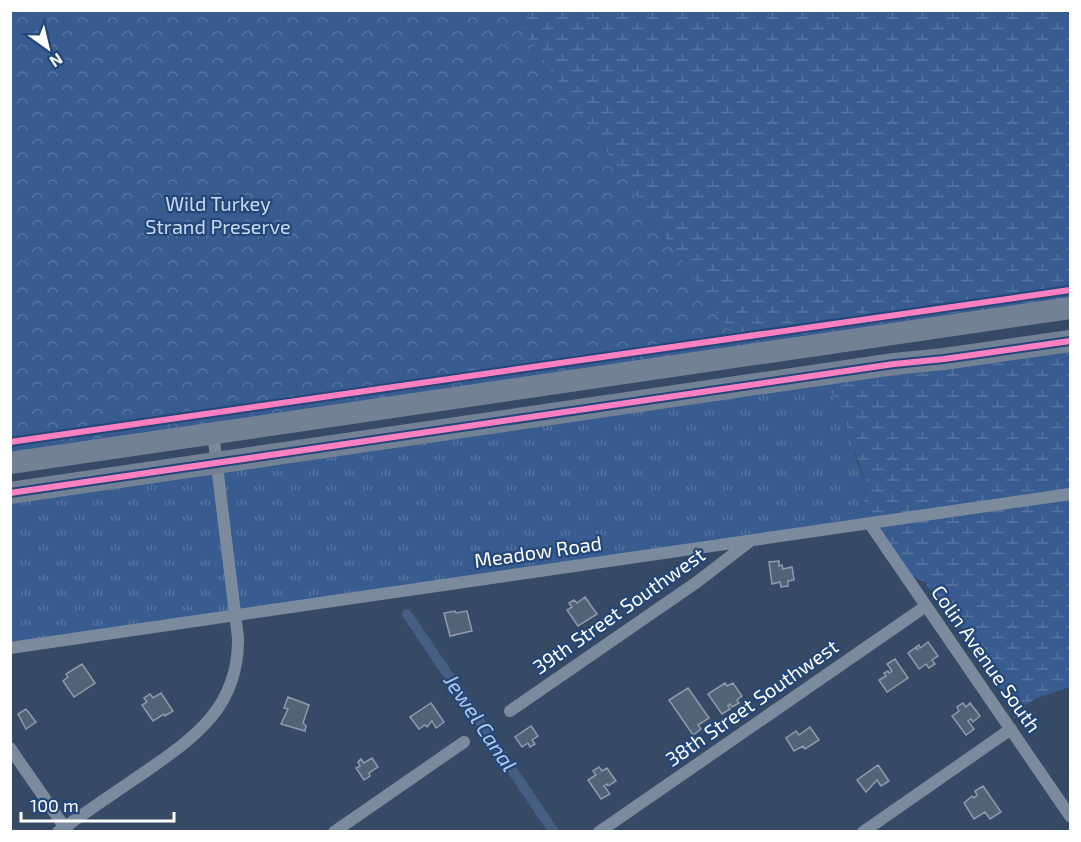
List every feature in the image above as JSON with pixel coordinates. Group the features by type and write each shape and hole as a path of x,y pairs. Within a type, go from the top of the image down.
{"highway":[{"path":"10,463 1061,310"},
{"path":"865,369 869,358 874,354 935,340 1032,327 1061,310"},
{"path":"10,493 1071,341"},
{"path":"638,402 661,388 760,374 810,364 827,358 837,342"}],"street":[{"path":"10,748 64,830 192,738 211,719 227,694 237,664 238,638 213,433"},
{"name":"Meadow Road","path":"10,648 1071,494"},
{"name":"Colin Avenue South","path":"870,524 1071,816"},
{"name":"39th Street Southwest","path":"510,711 697,582 750,541"},
{"name":"38th Street Southwest","path":"599,831 926,606"},
{"path":"863,831 1011,729"},
{"path":"334,831 464,742"}],"green space":[{"name":"Wild Turkey Strand Preserve","path":"10,11 510,11 742,348 11,453"},
{"path":"483,11 1051,11 1057,18 1070,22 1070,302 733,351"},
{"path":"1051,11 1070,11 1070,22 1057,18"},
{"path":"1070,347 1070,687 1037,698 1023,706 1008,702 963,630 927,586 927,583 905,574 873,525 864,505 867,483 850,440 846,420 832,394 821,381"},
{"path":"821,381 832,394 846,420 857,462 867,483 864,505 870,517 11,652 10,499"}],"building":[{"path":"779,561 779,566 782,565 783,569 792,567 794,580 788,581 788,586 781,587 780,582 772,584 769,562"},
{"path":"585,597 597,614 578,626 567,610 572,607 569,603 574,600 577,603"},
{"path":"455,611 456,613 467,611 472,631 450,636 444,613"},
{"path":"928,642 938,656 932,660 935,664 929,668 926,664 919,669 908,653 915,648 918,650 916,647 919,645 920,648"},
{"path":"895,659 908,678 887,692 879,680 886,676 884,673 892,671 887,664"},
{"path":"82,664 95,683 74,697 63,681 68,677 66,674"},
{"path":"725,683 727,686 733,683 742,696 737,700 739,703 732,707 730,704 728,706 730,709 722,714 708,694"},
{"path":"688,688 709,718 698,725 701,729 693,735 669,700"},
{"path":"161,693 173,711 153,721 142,705 147,702 144,698 150,694 153,698"},
{"path":"288,697 309,705 303,723 306,726 305,731 281,724 288,709 284,708"},
{"path":"431,703 444,722 436,728 432,721 427,727 425,725 419,729 410,717"},
{"path":"963,703 966,707 970,703 980,716 973,722 971,719 968,721 974,729 966,735 952,716 959,711 957,707"},
{"path":"26,709 36,722 26,729 18,714"},
{"path":"531,726 538,736 532,740 535,744 530,747 528,743 522,747 515,737"},
{"path":"810,727 819,740 805,749 803,746 794,751 786,738 796,731 799,735"},
{"path":"372,758 378,767 364,780 356,768 360,766 358,762 361,759 364,763"},
{"path":"878,765 889,781 881,786 877,780 866,792 857,780"},
{"path":"599,767 602,771 607,768 616,781 604,786 610,794 601,799 588,780 596,775 593,771"},
{"path":"983,786 1001,812 990,819 985,812 974,819 964,803 972,796 974,798 977,795 975,791"}],"waterway":[{"name":"Jewel Canal","path":"407,614 554,832"}],"cycle path":[{"path":"10,442 1070,290"},
{"path":"10,493 894,364 1070,341"}]}
